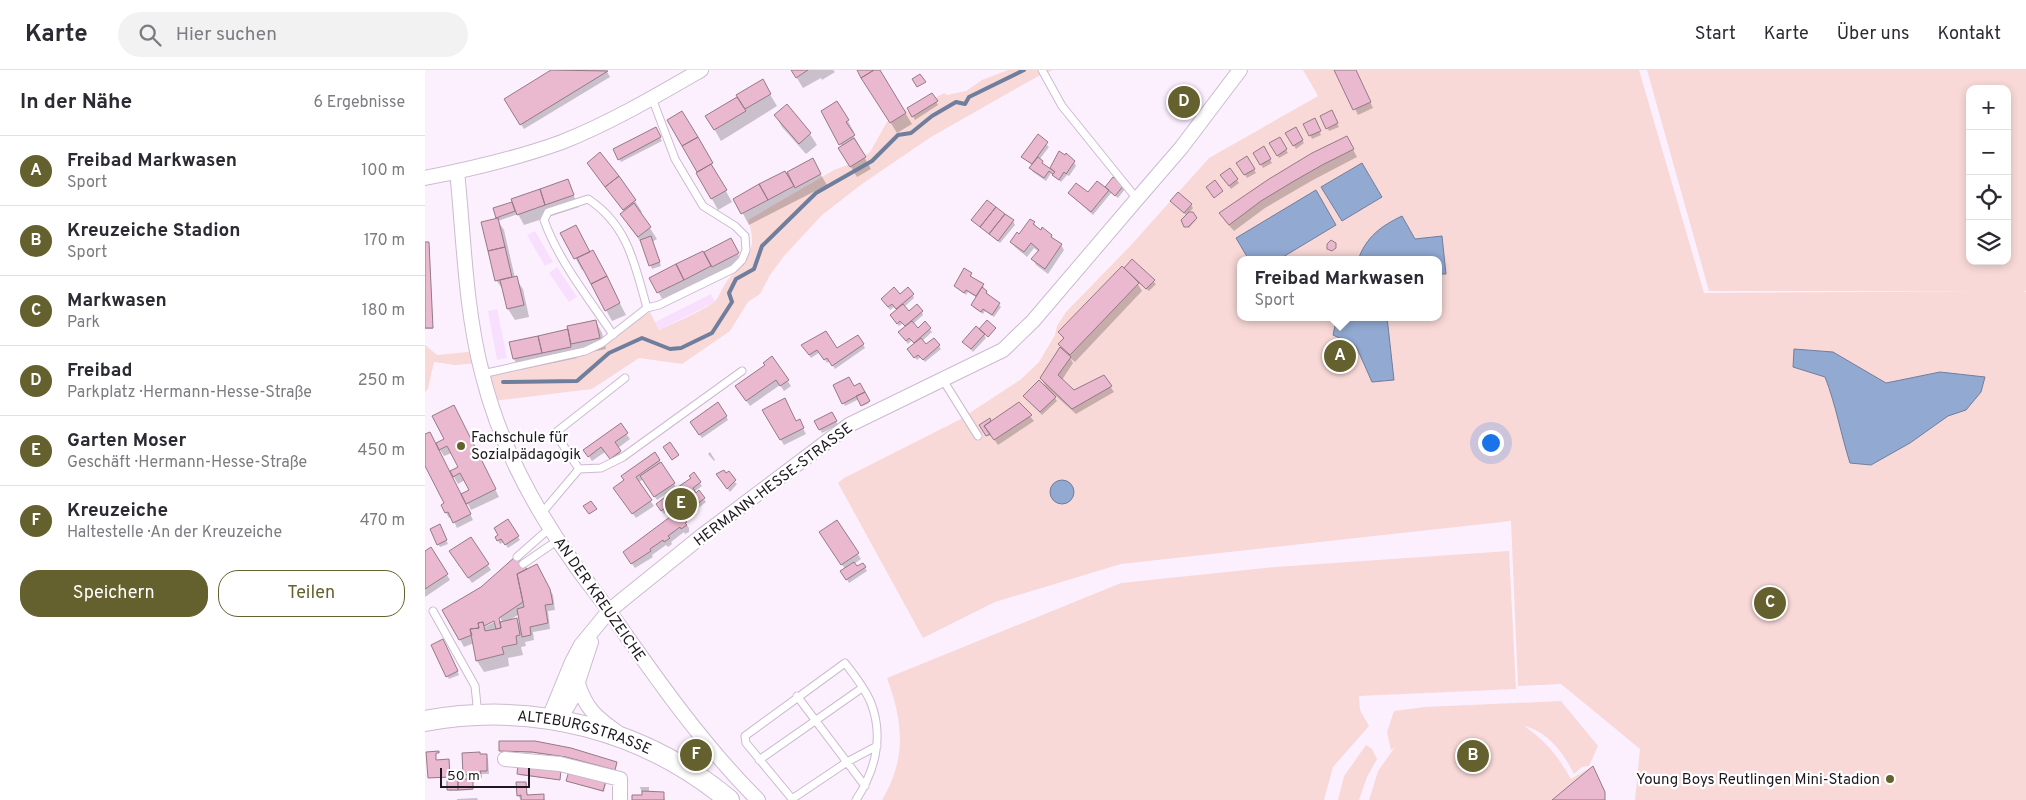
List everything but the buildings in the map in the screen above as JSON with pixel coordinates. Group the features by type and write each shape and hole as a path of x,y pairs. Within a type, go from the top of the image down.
{"main road":[{"name":"ALTEBURGSTRASSE","path":"425,721 478,715 510,715 554,719 633,741 676,763 729,800"}],"street":[{"path":"425,178 561,142 607,122 701,70"},
{"name":"HERMANN-HESSE-STRASSE","path":"554,719 572,662 581,645 609,611 703,535 849,425 1003,350 1033,321 1137,200 1181,148 1240,70"},
{"name":"AN DER KREUZEICHE","path":"457,171 468,302 482,374 506,444 541,514 558,540 670,697 709,746 758,800"},
{"name":"HERMANN-HESSE-STRASSE","path":"554,719 573,697 582,665 596,628"},
{"path":"578,684 583,698 594,714 617,732 633,741"},
{"path":"505,759 560,764 620,779 620,800"}],"lane":[{"path":"1042,70 1062,106 1137,200"},
{"path":"482,374 571,356 594,347 613,335 647,308 659,305 733,269 742,260 746,250 745,236 735,226 703,206 675,159 652,98"},
{"path":"613,335 565,263 548,232 544,220 548,212 588,199 602,208 615,223 628,245 647,308"},
{"path":"541,514 579,469 601,468 623,457 742,372"},
{"path":"579,469 555,433 625,378"},
{"path":"943,380 978,436"},
{"path":"517,558 550,528"},
{"path":"523,564 558,540"},
{"path":"433,611 475,686 478,715"},
{"path":"856,800 873,768 877,746 875,721 871,702 845,663 797,696 745,736 745,743 793,800 847,762 877,746"},
{"path":"759,760 862,688"},
{"path":"797,696 865,786"}],"shaded area":[{"path":"1008,70 1054,70 1042,74 931,137 862,184 822,215 784,256 770,275 760,294 748,302 730,331 682,364 639,358 592,389 494,401 487,374 532,367 570,356 605,339 650,312 659,330 705,308 717,299 725,283 749,254 752,240 748,220 834,170 858,161 870,152 887,122 905,109 909,113 944,93 947,95 966,91 982,80"},
{"path":"1303,70 1639,70 1704,293 1980,291 1709,291 1647,70 2026,70 2026,291 2023,292 2026,292 2026,800 1635,800 1640,749 1561,684 1518,686 1511,521 1121,564 995,602 923,638 838,483 844,478 959,420 1020,380 1039,362 1066,312 1132,244 1209,158 1318,96"},
{"path":"535,231 553,262 545,266 527,235"},
{"path":"557,267 577,297 569,302 549,273"},
{"path":"711,294 715,302 659,330 655,322"},
{"path":"497,309 507,358 497,360 488,311"},
{"path":"425,345 437,355 477,351 479,363 455,365 434,362 428,389 425,392"},
{"path":"1509,551 1516,689 1359,696 1360,710 1369,726 1333,767 1324,800 882,800 896,769 900,740 896,710 887,678 1121,583 1275,567"},
{"path":"1561,701 1598,746 1589,766 1582,767 1574,774 1554,744 1540,733 1524,726 1551,750 1571,779 1593,766 1605,792 1605,800 1369,800 1378,771 1395,747 1391,750 1387,732 1394,711 1425,707"},
{"path":"1366,745 1372,749 1377,759 1367,777 1359,800 1338,800 1344,776"}],"water":[{"path":"1362,163 1382,197 1342,221 1321,187"},
{"path":"1316,190 1336,225 1285,256 1247,256 1236,238"},
{"path":"1402,216 1415,239 1442,236 1446,274 1442,274 1442,256 1360,256 1365,245 1375,233"},
{"path":"1336,321 1387,321 1394,380 1372,382 1356,346 1333,335"},
{"path":"1794,349 1833,352 1886,383 1940,372 1985,377 1981,392 1966,410 1948,416 1910,443 1871,465 1850,463 1825,377 1793,367"},
{"path":"1062,480 1070,484 1074,492 1070,500 1062,504 1054,500 1050,492 1054,484"}],"waterway":[{"path":"503,382 577,381 609,353 642,338 670,349 681,348 712,333 732,302 729,293 736,279 754,269 762,246 816,193 872,161 898,135 911,133 932,116 956,102 965,104 969,97 1024,70"}],"place":[{"name":"Freibad","path":"1184,102"},
{"name":"Freibad Markwasen","path":"1340,356"},
{"name":"Fachschule für Sozialpädagogik","path":"461,446"},
{"name":"Garten Moser","path":"681,504"},
{"name":"Markwasen","path":"1770,603"},
{"name":"Kreuzeiche","path":"696,755"},
{"name":"Kreuzeiche Stadion","path":"1473,756"},
{"name":"Young Boys Reutlingen Mini-Stadion","path":"1890,779"}]}
